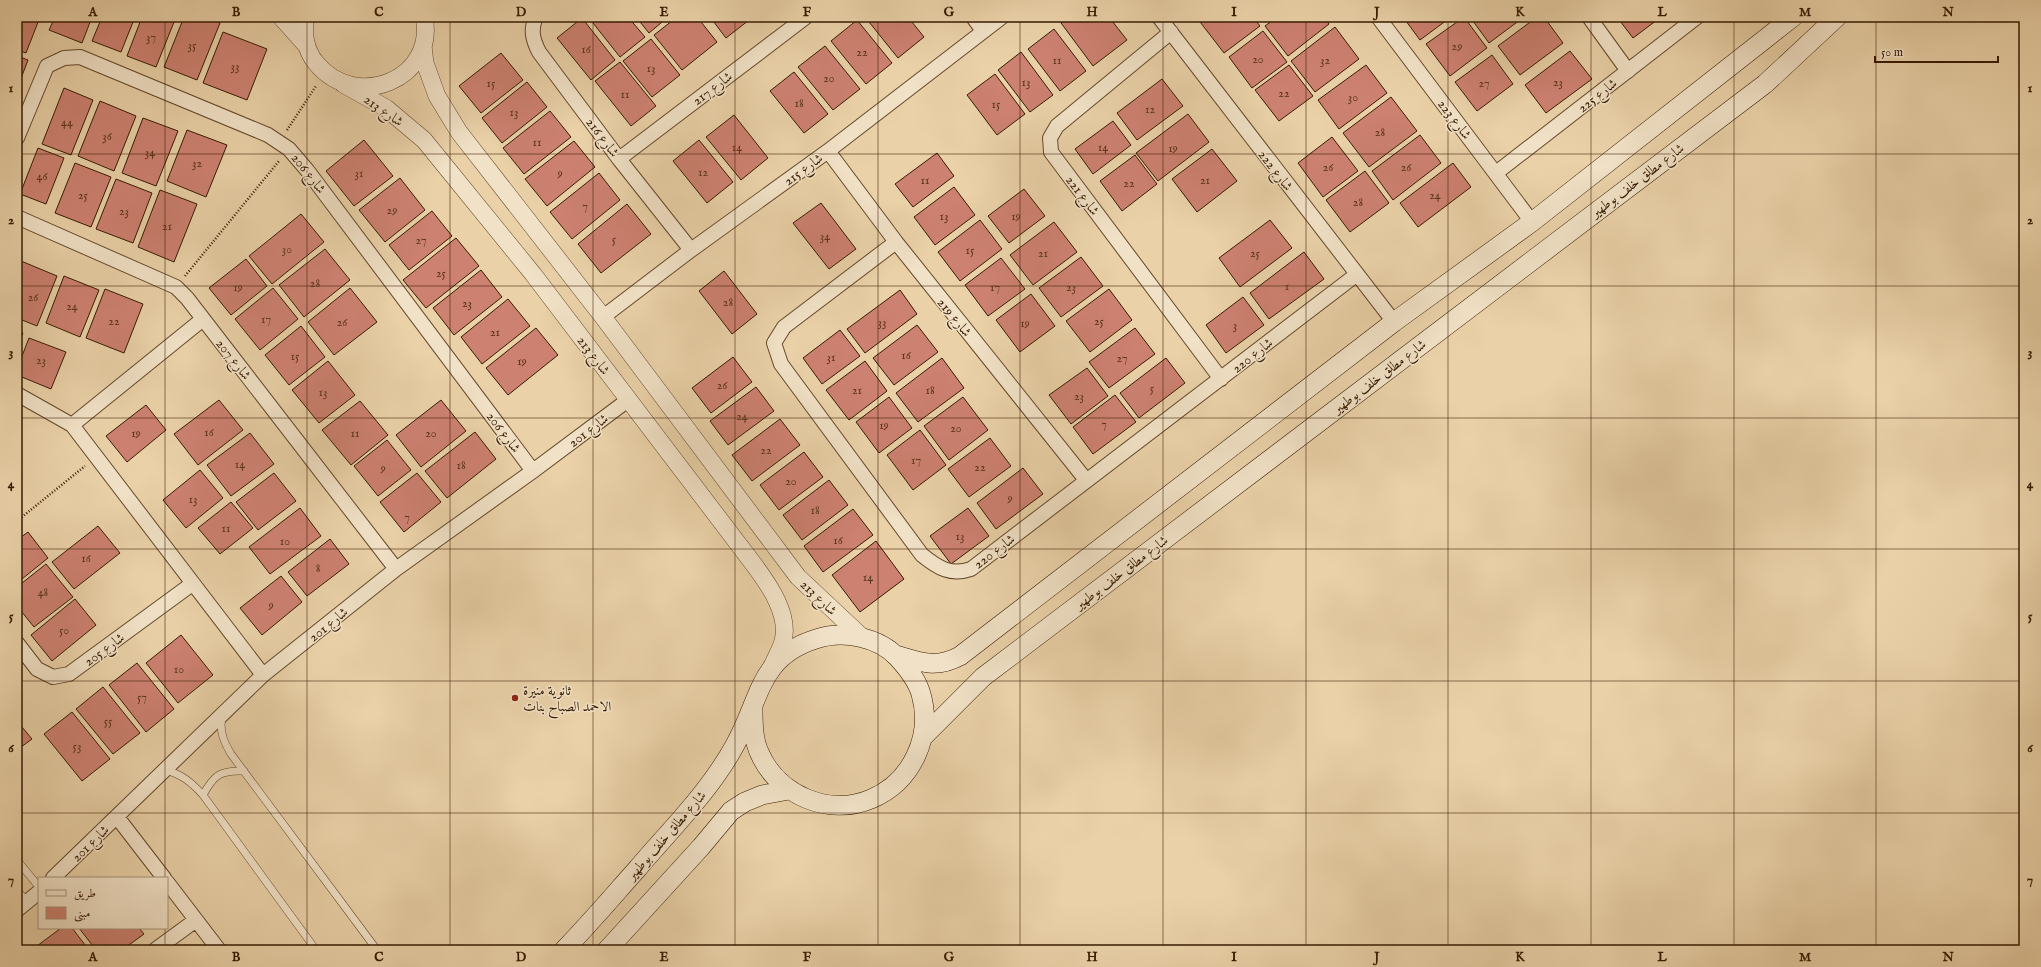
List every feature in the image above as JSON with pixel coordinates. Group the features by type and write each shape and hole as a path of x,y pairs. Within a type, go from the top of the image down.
{"main road":[{"path":"896,655 936,664 950,661 960,656 1394,322 1532,222 1793,17"},
{"name":"شارع مطلق خلف بوطهير","path":"923,737 983,677 1764,84 1837,17"},
{"path":"829,634 862,637 880,644 896,655 911,672 921,692 925,715 923,737 913,764 895,785 870,800 842,805 814,802 788,790 772,774 760,754 753,732 753,708 761,684 773,664 798,644 829,634"},
{"name":"شارع مطلق خلف بوطهير","path":"564,950 597,916 698,801 735,746 753,708"},
{"path":"606,950 701,847 731,811 745,802 762,795 788,790"}],"street":[{"path":"281,17 306,44"},
{"path":"306,17 304,23 306,44"},
{"name":"شارع 213","path":"424,17 426,25 424,41 425,63 436,96 446,112 603,317 798,577 862,637"},
{"path":"343,84 364,88 385,85 404,74 418,58 433,17"},
{"name":"شارع 216","path":"536,17 532,28 533,39 539,52 619,159 691,250"},
{"name":"شارع 217","path":"619,159 806,17"},
{"path":"973,17 983,31"},
{"name":"شارع 215","path":"603,317 691,250 828,151 1002,17"},
{"name":"شارع 222","path":"1159,17 1356,275 1394,322"},
{"name":"شارع 223","path":"1378,17 1532,222"},
{"path":"1588,17 1628,71"},
{"name":"شارع 225","path":"1496,173 1697,17"},
{"name":"شارع 221","path":"1171,32 1057,126 1050,138 1051,152 1221,379"},
{"name":"شارع 213","path":"306,44 311,57 325,73 386,108 424,140 533,274 766,581 780,610 784,627 783,640 773,664"},
{"name":"شارع 206","path":"17,138 47,66 64,58 80,57 268,135 284,145 312,176 533,471"},
{"name":"شارع 219","path":"828,151 896,242 1086,480"},
{"name":"شارع 207","path":"17,217 176,287 187,298 396,569"},
{"name":"شارع 220","path":"896,242 784,327 774,343 781,364 922,555 935,565 950,573 962,572 971,568 1356,275"},
{"path":"72,425 203,319"},
{"path":"17,394 72,425 192,584 264,675"},
{"name":"شارع 201","path":"54,877 264,675 396,569 533,471 628,400"},
{"name":"شارع 205","path":"17,643 37,669 53,677 69,674 192,584"},
{"path":"117,817 163,877"},
{"path":"168,883 219,950"},
{"path":"22,906 38,893"},
{"path":"155,950 196,920"}],"lane":[{"path":"222,715 220,726 222,736 231,754 377,950"},
{"path":"166,770 176,772 183,776 203,795 316,950"},
{"path":"203,795 209,785 220,774 230,770 244,771"},
{"path":"18,865 38,886"},
{"path":"17,890 22,906"}],"path":[{"path":"176,287 284,145 325,73"},
{"path":"17,521 97,457"}],"building":[{"path":"17,17 40,17 26,53 17,50"},
{"path":"55,17 92,17 82,43 49,30"},
{"path":"102,17 135,17 121,52 92,41"},
{"path":"142,17 176,17 156,67 127,56"},
{"path":"184,17 206,17 220,23 197,80 164,67"},
{"path":"628,17 645,37 620,57 589,18"},
{"path":"636,17 668,17 649,33"},
{"path":"677,17 697,17 717,42 682,70 654,35"},
{"path":"710,17 753,17 726,38"},
{"path":"865,17 908,17 924,37 898,58"},
{"path":"1069,17 1109,17 1127,40 1093,66 1061,23"},
{"path":"1253,17 1260,26 1224,53 1197,18"},
{"path":"1277,17 1324,17 1329,24 1288,56 1265,26"},
{"path":"1403,17 1451,17 1420,40"},
{"path":"1464,17 1487,48 1450,76 1426,44"},
{"path":"1470,17 1524,17 1489,43"},
{"path":"1537,17 1544,17 1563,43 1520,75 1498,46"},
{"path":"1617,17 1661,17 1633,38"},
{"path":"582,18 615,60 591,80 557,38"},
{"path":"857,20 892,63 866,84 831,41"},
{"path":"1335,27 1359,59 1315,92 1291,61"},
{"path":"1054,29 1086,71 1060,91 1028,49"},
{"path":"1263,31 1287,62 1252,88 1229,57"},
{"path":"223,32 267,49 247,100 203,83"},
{"path":"651,39 680,75 652,97 623,61"},
{"path":"825,46 860,89 833,110 798,67"},
{"path":"1570,51 1592,79 1546,113 1525,85"},
{"path":"1021,52 1053,95 1030,112 998,70"},
{"path":"501,53 523,80 481,113 459,86"},
{"path":"1492,55 1513,84 1477,111 1455,82"},
{"path":"17,56 28,60 17,89"},
{"path":"620,62 656,106 631,126 595,81"},
{"path":"1289,65 1313,96 1279,121 1255,90"},
{"path":"1366,65 1387,93 1339,129 1318,100"},
{"path":"794,72 828,114 804,133 770,91"},
{"path":"995,74 1025,114 997,135 967,95"},
{"path":"1162,79 1183,106 1137,140 1117,113"},
{"path":"527,82 547,107 502,143 482,118"},
{"path":"64,88 93,100 71,155 42,144"},
{"path":"1391,97 1417,131 1369,167 1343,133"},
{"path":"100,101 136,116 114,171 78,156"},
{"path":"550,111 571,137 524,174 503,148"},
{"path":"1188,114 1209,142 1158,181 1136,153"},
{"path":"734,115 768,158 741,180 706,137"},
{"path":"143,118 178,131 156,186 122,173"},
{"path":"1113,121 1131,145 1093,174 1075,149"},
{"path":"187,130 227,145 206,197 167,181"},
{"path":"1420,135 1441,163 1393,200 1372,171"},
{"path":"1332,137 1358,171 1323,197 1298,163"},
{"path":"364,140 393,176 354,206 326,171"},
{"path":"699,140 733,182 707,203 673,161"},
{"path":"574,141 595,167 547,206 525,179"},
{"path":"38,148 64,158 46,204 20,194"},
{"path":"1212,149 1237,181 1197,212 1172,179"},
{"path":"937,153 954,176 913,207 895,184"},
{"path":"1135,155 1157,184 1122,211 1100,181"},
{"path":"75,163 111,177 91,227 55,213"},
{"path":"1453,163 1471,187 1418,227 1400,203"},
{"path":"1365,171 1389,203 1350,232 1326,200"},
{"path":"599,173 620,200 572,239 550,212"},
{"path":"400,178 425,210 385,242 359,210"},
{"path":"116,179 152,193 133,243 96,229"},
{"path":"954,187 975,215 935,245 914,217"},
{"path":"1024,189 1045,216 1009,243 988,216"},
{"path":"160,190 197,204 174,262 138,247"},
{"path":"821,203 856,249 829,269 793,223"},
{"path":"627,204 651,234 601,273 578,244"},
{"path":"432,211 452,236 409,270 389,245"},
{"path":"301,214 324,242 272,284 249,256"},
{"path":"980,220 1002,249 960,281 938,252"},
{"path":"1270,220 1292,248 1240,287 1219,258"},
{"path":"1054,222 1077,252 1033,285 1010,255"},
{"path":"456,238 479,266 426,308 403,280"},
{"path":"325,249 350,280 304,317 279,285"},
{"path":"1304,252 1324,279 1269,319 1250,293"},
{"path":"1081,257 1103,286 1061,317 1039,288"},
{"path":"1001,258 1025,289 988,316 965,285"},
{"path":"246,259 267,286 231,315 209,288"},
{"path":"21,261 57,276 37,326 17,318 17,272"},
{"path":"481,270 502,297 454,335 433,308"},
{"path":"724,271 757,314 732,334 699,291"},
{"path":"64,276 99,290 80,337 46,323"},
{"path":"273,288 298,319 260,350 235,319"},
{"path":"350,288 377,322 334,355 308,322"},
{"path":"105,289 143,304 124,353 86,338"},
{"path":"1109,289 1132,320 1090,352 1066,321"},
{"path":"900,290 917,314 865,353 847,329"},
{"path":"1031,294 1055,326 1020,352 996,320"},
{"path":"1243,297 1264,325 1226,353 1206,325"},
{"path":"508,299 530,326 482,364 461,337"},
{"path":"917,325 938,352 894,385 873,358"},
{"path":"301,326 325,357 289,385 265,355"},
{"path":"536,328 558,355 508,395 486,368"},
{"path":"1135,328 1155,354 1109,388 1089,362"},
{"path":"17,330 23,333 17,348"},
{"path":"840,330 860,356 822,384 803,358"},
{"path":"29,338 66,352 51,389 17,375 17,369"},
{"path":"733,357 752,382 711,413 692,388"},
{"path":"942,358 964,388 918,422 896,393"},
{"path":"1166,358 1185,383 1139,418 1120,393"},
{"path":"328,361 355,395 319,423 292,390"},
{"path":"865,361 887,391 849,420 826,390"},
{"path":"1087,368 1108,396 1071,424 1049,395"},
{"path":"756,387 774,411 728,445 710,421"},
{"path":"1115,395 1136,422 1093,454 1073,427"},
{"path":"889,397 912,428 879,453 856,422"},
{"path":"963,397 988,430 949,460 924,426"},
{"path":"219,400 243,430 198,465 174,434"},
{"path":"441,400 466,431 421,467 396,435"},
{"path":"360,401 388,435 351,465 322,430"},
{"path":"146,405 166,430 127,462 106,436"},
{"path":"780,419 800,445 752,481 732,455"},
{"path":"920,430 946,465 913,490 887,455"},
{"path":"475,432 496,459 447,498 425,471"},
{"path":"250,433 274,464 231,496 207,465"},
{"path":"990,438 1011,466 969,497 948,469"},
{"path":"387,440 411,470 378,496 354,466"},
{"path":"804,452 823,477 779,510 760,485"},
{"path":"1023,468 1043,494 996,529 977,503"},
{"path":"200,470 223,498 186,528 163,500"},
{"path":"274,473 296,501 258,530 236,502"},
{"path":"417,473 441,502 404,532 380,502"},
{"path":"829,480 848,505 802,540 783,515"},
{"path":"231,502 253,528 220,554 198,528"},
{"path":"300,508 321,536 270,574 249,547"},
{"path":"968,508 989,536 951,564 930,536"},
{"path":"853,509 873,535 823,572 804,546"},
{"path":"98,526 120,553 74,589 52,562"},
{"path":"28,532 48,558 17,583 17,540"},
{"path":"330,539 349,564 307,596 288,572"},
{"path":"876,541 904,579 860,612 832,575"},
{"path":"46,564 73,597 34,627 17,606 17,587"},
{"path":"281,576 302,602 262,635 240,608"},
{"path":"75,599 96,625 52,661 31,635"},
{"path":"181,635 213,675 178,703 146,663"},
{"path":"137,663 174,709 146,732 109,685"},
{"path":"103,687 140,733 113,754 76,709"},
{"path":"72,712 110,759 82,781 44,734"},
{"path":"17,721 32,739 17,750"},
{"path":"60,929 73,929 89,950 40,950 37,946"},
{"path":"80,929 140,929 144,934 122,950 96,950"}],"place":[{"name":"ثانوية منيرة الاحمد الصباح بنات","path":"515,698"}]}
